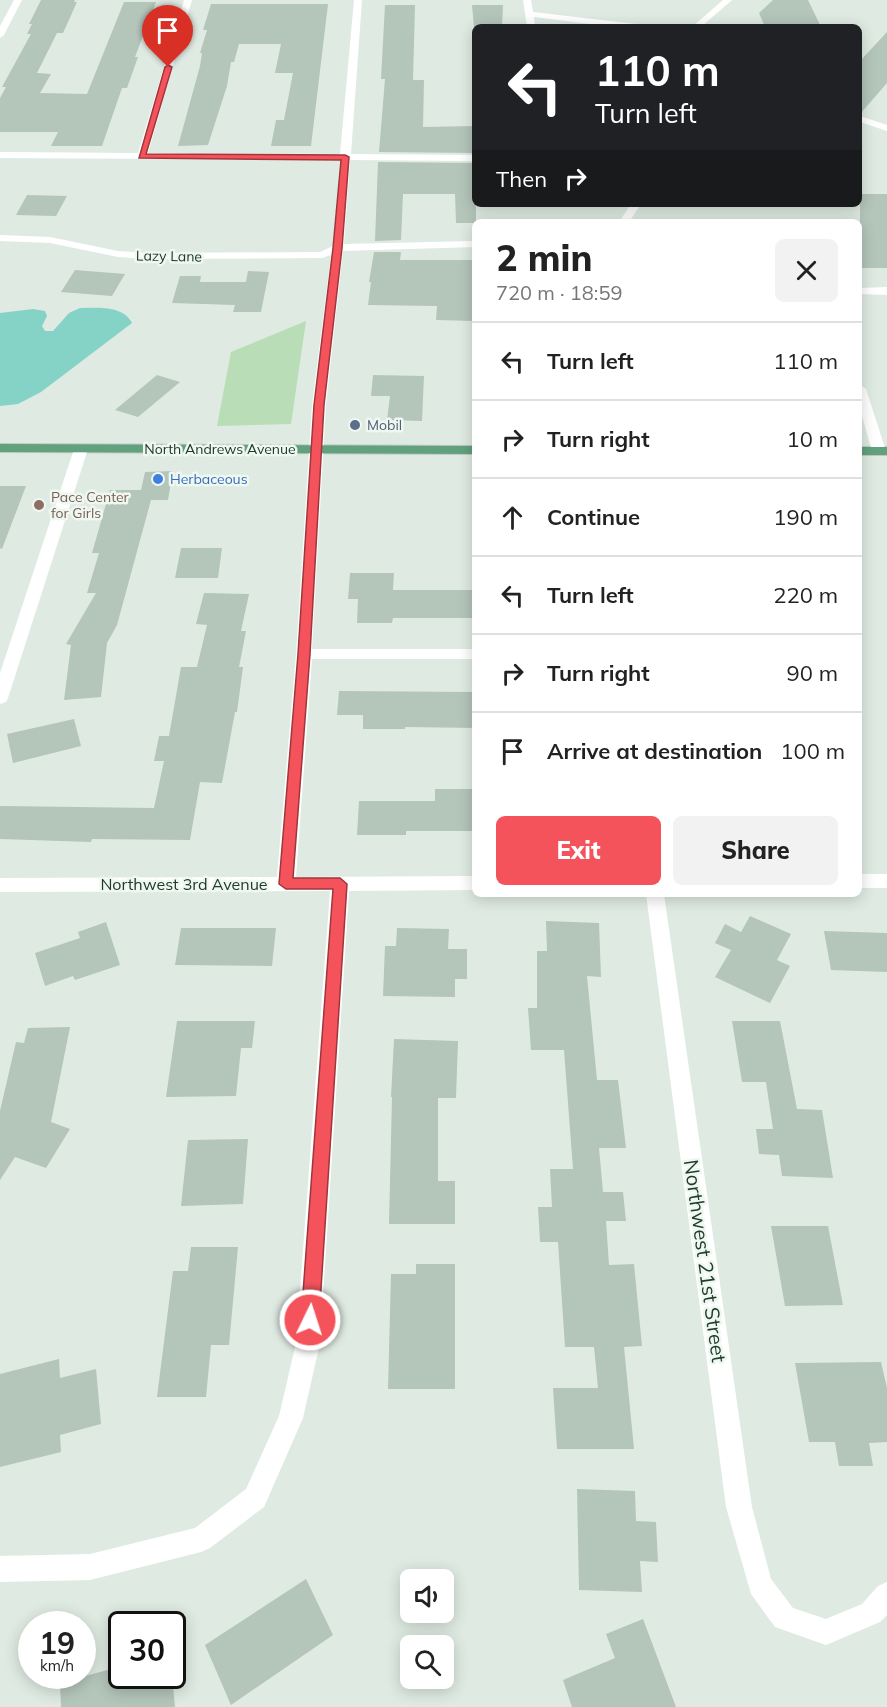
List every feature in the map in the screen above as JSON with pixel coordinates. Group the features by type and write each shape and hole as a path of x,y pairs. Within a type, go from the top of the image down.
{"main road":[{"name":"North Andrews Avenue","path":"0,448 472,450"},
{"path":"862,450 883,451"}],"street":[{"path":"0,35 18,0"},
{"path":"142,156 188,0"},
{"path":"286,884 325,340 338,248 358,0"},
{"path":"527,0 531,24"},
{"path":"700,24 726,2 730,10 722,19"},
{"path":"529,14 611,24"},
{"path":"862,120 887,128"},
{"path":"0,155 472,158"},
{"name":"Lazy Lane","path":"0,238 50,240 118,254 148,256 322,255 338,248 472,244"},
{"path":"862,291 887,291"},
{"path":"862,394 883,451"},
{"path":"0,698 81,449"},
{"path":"304,654 472,654"},
{"path":"862,881 887,881"},
{"name":"Northwest 3rd Avenue","path":"0,885 472,883"},
{"path":"0,1569 90,1567 201,1539 255,1498 291,1418 308,1343 340,884"},
{"name":"Northwest 21st Street","path":"655,897 739,1507 760,1585 784,1618 826,1632 871,1613 887,1595"}],"green space":[{"path":"306,321 291,424 217,426 231,352"}],"water":[{"path":"80,308 116,310 128,317 132,323 41,392 18,404 0,406 0,313 33,309 45,311 47,316 42,326 45,331 53,331 69,313"}],"building":[{"path":"41,0 75,0 74,2 77,2 63,33 57,33 37,73 51,74 40,93 87,94 124,2 156,2 135,57 138,57 127,88 122,88 102,146 51,146 58,132 0,132 0,98 6,87 2,87 31,34 27,34 32,24 29,24"},
{"path":"773,0 808,0 820,24 764,24 759,13"},
{"path":"211,4 328,4 311,146 271,146 276,120 284,120 293,73 275,73 281,44 239,44 234,62 231,62 227,86 208,145 178,146 200,66 202,53 200,53 207,30 203,30"},
{"path":"385,5 415,5 413,80 424,80 423,127 472,126 472,153 379,152 385,79 381,79"},
{"path":"472,5 503,5 502,24 474,24"},
{"path":"887,32 887,83 862,112 862,59"},
{"path":"378,162 472,163 472,207 476,207 476,219 472,219 472,223 456,223 455,194 403,194 401,240 375,241"},
{"path":"862,194 887,194 887,268 862,268 862,219 860,219"},
{"path":"27,195 67,196 56,216 16,215"},
{"path":"374,252 401,252 400,260 472,260 472,321 436,320 437,306 368,305 371,282 369,282"},
{"path":"75,270 125,274 112,296 61,292"},
{"path":"248,271 269,272 261,312 233,312 235,305 172,303 180,276 201,276 200,282 246,282"},
{"path":"157,375 180,382 138,417 115,410"},
{"path":"373,375 424,376 422,421 387,420 390,396 371,396"},
{"path":"173,471 168,500 151,500 117,625 107,643 101,697 64,700 71,645 66,644 96,593 87,593 99,553 92,553 110,490 141,490 145,472"},
{"path":"0,486 26,486 2,549 0,548"},
{"path":"181,548 222,548 218,578 175,578"},
{"path":"350,573 394,573 393,590 472,590 472,618 393,618 392,623 357,623 358,599 348,599"},
{"path":"204,593 249,594 241,631 246,631 239,667 243,667 237,712 235,712 222,783 200,782 190,840 92,839 91,842 0,839 0,806 154,808 164,761 154,761 159,736 169,736 181,667 197,667 207,625 196,624"},
{"path":"339,691 472,692 472,728 363,729 363,715 337,715"},
{"path":"74,719 81,746 13,763 7,734"},
{"path":"435,789 472,789 472,831 406,831 406,835 357,835 359,801 435,801"},
{"path":"750,916 791,934 777,960 790,966 770,1003 715,977 731,950 715,943 725,924 741,932"},
{"path":"546,921 599,923 601,977 587,976 597,1080 618,1080 626,1148 599,1148 603,1192 623,1192 626,1221 606,1221 609,1265 634,1264 642,1346 624,1347 634,1449 557,1449 553,1388 598,1388 594,1347 565,1347 558,1242 540,1242 538,1207 552,1207 550,1169 573,1169 564,1050 531,1050 528,1008 537,1008 537,951 547,951"},
{"path":"106,922 120,965 75,980 73,976 45,986 35,953 80,938 78,932"},
{"path":"181,928 276,928 272,966 175,965"},
{"path":"397,928 449,929 448,949 467,949 467,979 455,979 455,997 383,996 385,946 396,946"},
{"path":"824,931 887,933 887,972 831,970"},
{"path":"177,1021 255,1021 252,1048 241,1048 236,1096 166,1097"},
{"path":"732,1021 780,1021 797,1109 822,1110 833,1178 782,1176 779,1155 759,1154 756,1129 773,1129 766,1082 742,1082"},
{"path":"70,1027 51,1122 70,1129 46,1168 15,1157 0,1180 0,1111 16,1042 24,1043 28,1028"},
{"path":"394,1039 458,1041 456,1098 438,1098 438,1181 455,1181 455,1224 389,1224"},
{"path":"248,1139 243,1204 181,1206 188,1140"},
{"path":"771,1226 828,1226 843,1305 785,1306"},
{"path":"191,1247 238,1247 229,1345 211,1345 206,1397 157,1397 173,1271 188,1271"},
{"path":"416,1264 455,1264 455,1389 388,1389 391,1274 416,1274"},
{"path":"59,1359 60,1378 96,1369 101,1424 60,1435 61,1452 0,1467 0,1374"},
{"path":"881,1362 887,1388 887,1442 869,1443 873,1466 839,1466 835,1442 809,1442 795,1363"},
{"path":"577,1489 635,1491 636,1521 656,1522 658,1562 640,1561 642,1592 579,1590"},
{"path":"306,1579 333,1635 231,1705 205,1645"},
{"path":"643,1619 676,1707 572,1707 563,1680 615,1658 606,1634"},
{"path":"108,1670 108,1689 173,1689 175,1707 61,1707 60,1689 96,1689 96,1673"}],"place":[{"name":"Mobil","path":"355,425"},
{"name":"Herbaceous","path":"158,479"},
{"name":"Pace Center for Girls","path":"39,505"}],"route":[{"path":"168,67 142,156 345,157 338,248 325,340 319,405 304,654 286,884 340,884 310,1320"}]}
